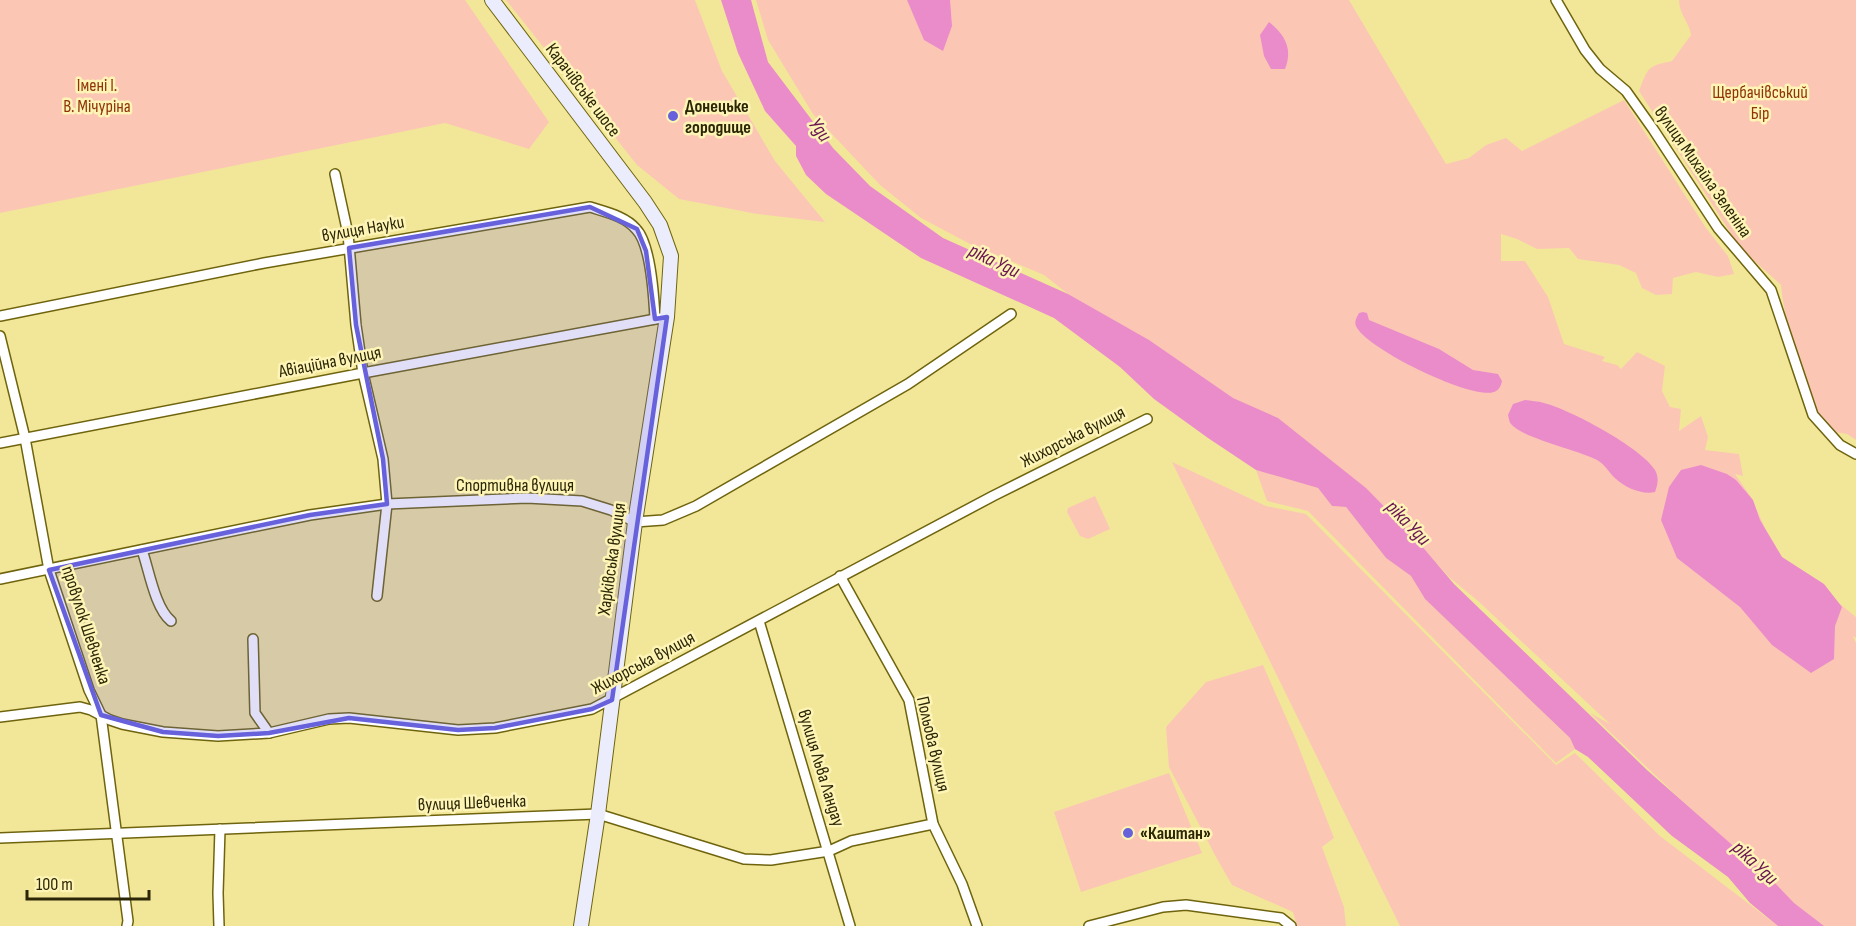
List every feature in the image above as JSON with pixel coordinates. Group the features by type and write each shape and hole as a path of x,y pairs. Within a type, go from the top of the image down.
{"main road":[{"name":"Карачівське шосе","path":"492,0 645,202"},
{"name":"Харківська вулиця","path":"581,926 598,814 661,318 671,256 660,225 645,202"}],"street":[{"name":"вулиця Михайла Зеленіна","path":"1556,0 1584,50 1600,69 1626,91 1718,228 1771,290 1813,415 1840,445 1856,454"},
{"path":"335,174 350,248 356,326 363,372 383,459 387,504 377,596"},
{"name":"вулиця Науки","path":"0,316 264,263 590,207 615,215 637,229 646,251 661,318"},
{"path":"635,522 663,520 696,506 908,384 1011,314"},
{"name":"Авіаційна вулиця","path":"0,443 363,372 661,318"},
{"name":"провулок Шевченка","path":"0,336 26,438 49,570 89,690 101,716 127,926"},
{"name":"Жихорська вулиця","path":"0,717 80,707 122,724 163,732 218,736 269,733 329,719 349,718 458,730 495,728 592,709 993,496 1147,419"},
{"name":"Спортивна вулиця","path":"0,579 309,515 387,504 527,498 582,501 611,510 635,522"},
{"path":"142,550 160,607 164,616 171,621"},
{"name":"Польова вулиця","path":"840,576 909,700 933,824 962,884 977,926"},
{"name":"вулиця Льва Ландау","path":"759,621 850,926"},
{"path":"253,639 255,713 269,733"},
{"name":"вулиця Шевченка","path":"0,838 598,814 744,859 771,860 829,851 851,841 933,824"},
{"path":"219,926 220,829"},
{"path":"1089,926 1163,907 1186,905 1281,918 1291,926"}],"highlighted area":[{"path":"590,207 637,229 646,251 655,319 667,317 612,700 592,709 495,728 458,730 349,718 269,733 218,736 163,732 101,715 49,570 310,515 387,504 383,459 356,325 349,248"}],"green space":[{"name":"Імені І. В. Мічуріна","path":"0,0 465,0 549,122 529,149 445,123 0,213"},
{"name":"Донецьке городище","path":"506,0 695,0 722,71 775,161 825,222 757,214 679,199 637,165"},
{"path":"756,0 1349,0 1446,164 1469,158 1486,145 1506,138 1522,151 1624,100 1706,228 1728,256 1734,274 1718,277 1696,272 1673,278 1672,294 1656,295 1642,288 1636,273 1619,265 1578,259 1569,248 1537,249 1501,234 1501,261 1525,261 1548,297 1564,344 1605,357 1602,361 1617,365 1621,369 1637,352 1665,366 1662,391 1670,407 1681,409 1679,431 1701,416 1708,437 1705,450 1739,454 1743,476 1735,474 1751,497 1782,557 1856,617 1856,638 1853,636 1856,643 1856,926 1823,926 1796,908 1590,713 1610,724 1478,601 1449,577 1400,523 1068,294 1044,275 970,244 921,218 880,185 813,114 768,40"},
{"name":"Щербачівський Бір","path":"1679,0 1856,0 1856,440 1847,434 1828,431 1797,361 1783,304 1781,285 1741,249 1639,91 1650,69 1672,61 1691,35"},
{"path":"1172,462 1266,506 1306,514 1556,765 1575,753 1660,836 1778,926 1400,926"},
{"path":"1256,470 1318,488 1332,506 1346,507 1386,558 1411,576 1425,599 1570,738 1575,749 1556,763 1308,511 1267,501"},
{"path":"1095,496 1110,529 1088,539 1080,536 1067,512 1068,508"},
{"path":"1263,665 1296,740 1334,838 1322,847 1344,907 1346,926 1297,926 1293,912 1232,885 1169,767 1166,727 1206,682"},
{"name":"«Каштан»","path":"1169,773 1202,853 1081,892 1054,812"}],"water":[{"name":"ріка Уди","path":"721,0 751,0 768,62 833,148 870,186 943,238 1068,294 1149,340 1233,398 1278,418 1366,488 1415,538 1454,584 1647,770 1772,880 1794,903 1824,926 1778,926 1750,903 1728,877 1672,836 1588,757 1575,749 1570,738 1425,599 1411,576 1386,558 1346,507 1332,506 1318,488 1256,470 1154,399 1120,367 1054,318 921,258 826,194 806,175 796,156 796,146 765,111 738,53"},
{"path":"907,0 950,0 952,26 943,51 924,40"},
{"path":"1269,22 1286,43 1288,55 1285,69 1271,69 1264,56 1260,35"},
{"path":"1363,312 1367,313 1369,320 1439,349 1473,370 1498,374 1502,381 1500,386 1494,392 1464,388 1398,359 1378,347 1356,326 1357,316"},
{"path":"1525,400 1542,402 1570,413 1604,430 1636,451 1655,470 1658,481 1655,492 1640,492 1629,488 1597,460 1517,429 1510,423 1508,415 1513,404"},
{"path":"1701,465 1727,474 1736,480 1753,500 1760,520 1782,557 1824,584 1842,607 1835,626 1834,659 1811,673 1772,645 1740,607 1677,558 1661,520 1669,487 1681,470"}],"place":[{"name":"Донецьке городище","path":"673,116"},
{"name":"«Каштан»","path":"1128,833"}],"water label":[{"name":"Уди","path":"820,130"}]}
